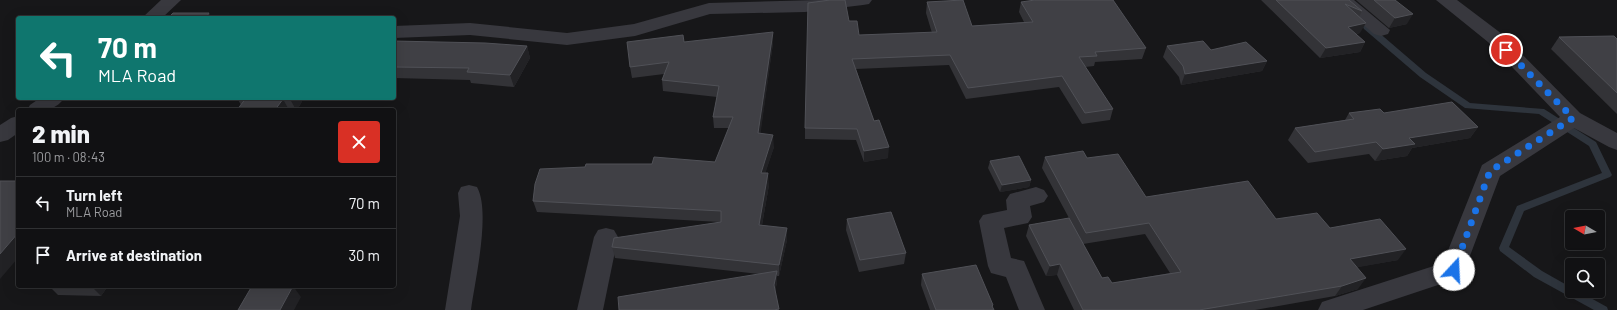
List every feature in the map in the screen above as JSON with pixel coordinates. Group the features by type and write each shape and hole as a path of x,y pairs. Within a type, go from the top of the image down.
{"street":[{"path":"153,16 172,0"},
{"path":"396,32 470,29 567,39 635,30 709,9 805,7 863,0"},
{"path":"1343,0 1381,30"},
{"path":"1445,0 1495,38 1572,118 1617,142"},
{"path":"39,108 51,100"},
{"path":"1331,310 1454,270 1490,171 1572,118"},
{"path":"0,135 16,123"},
{"path":"458,310 472,216 469,192"},
{"path":"1032,310 1015,268 1000,266 991,221 1020,217 1018,200 1036,196"},
{"path":"590,310 606,237"}],"building":[{"path":"830,0 845,0 849,21 857,21 859,35 937,32 927,2 963,0 972,26 1033,22 1021,2 1035,0 1113,0 1146,48 1095,52 1097,56 1079,57 1113,109 1085,113 1062,76 968,88 950,55 852,59 874,121 879,120 889,147 864,151 857,129 805,128 808,3"},
{"path":"1276,0 1349,0 1362,11 1345,4 1366,23 1348,27 1365,42 1326,48"},
{"path":"1374,0 1395,0 1413,14 1395,18"},
{"path":"173,13 209,13 207,16 170,16"},
{"path":"773,32 758,133 773,135 761,173 768,173 759,225 787,228 779,265 612,247 614,238 721,222 721,211 533,201 535,184 540,169 585,167 586,164 652,164 654,157 715,162 733,117 713,117 719,86 662,80 669,62 630,67 627,42 683,35 684,42"},
{"path":"1614,36 1617,39 1617,93 1559,37"},
{"path":"396,41 485,43 527,46 510,75 467,72 469,68 396,67"},
{"path":"1203,41 1211,50 1246,42 1267,61 1185,74 1183,66 1167,46"},
{"path":"244,100 282,100 276,108 238,108"},
{"path":"1452,102 1478,127 1409,138 1415,144 1383,149 1376,142 1315,152 1295,128 1354,119 1349,113 1380,109 1384,113"},
{"path":"1083,151 1087,158 1118,154 1146,197 1248,181 1276,219 1317,213 1330,228 1380,219 1406,249 1350,259 1366,278 1342,286 1199,310 1083,310 1060,264 1050,266 1029,225 1069,218 1102,278 1108,277 1112,283 1181,272 1149,223 1086,233 1045,157"},
{"path":"1019,156 1031,180 1002,185 990,161"},
{"path":"0,181 16,181 16,235 0,254"},
{"path":"891,212 906,253 860,260 847,219"},
{"path":"976,265 994,310 936,310 922,274"},
{"path":"777,271 774,285 779,309 619,310 618,297"},
{"path":"251,288 292,288 280,310 238,310"}],"waterway":[{"path":"1367,27 1423,75 1468,106 1541,111 1593,144 1607,175 1520,209 1504,248 1538,274 1603,310"}],"route":[{"path":"1454,270 1490,171 1573,118 1506,50"}]}
